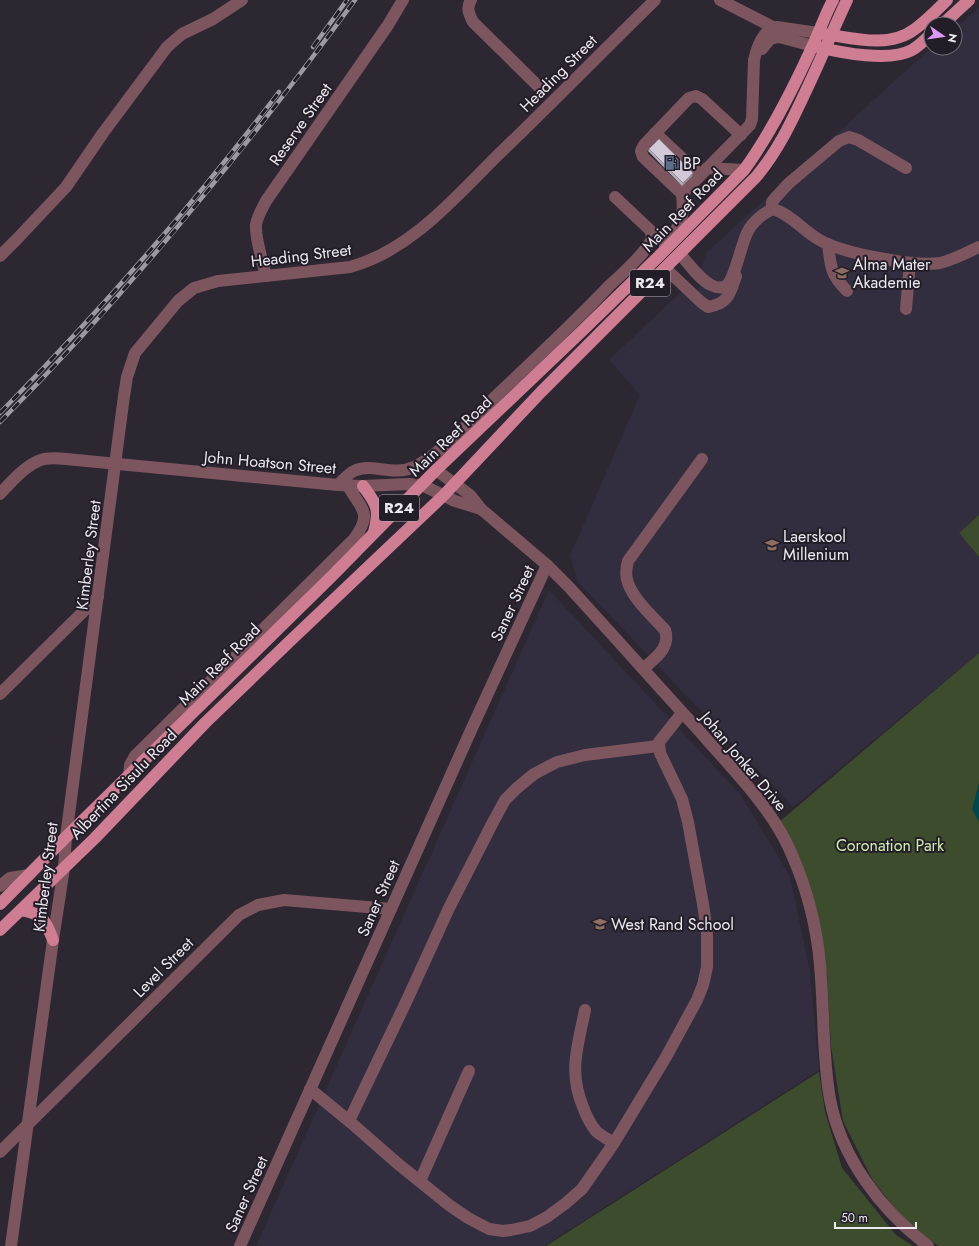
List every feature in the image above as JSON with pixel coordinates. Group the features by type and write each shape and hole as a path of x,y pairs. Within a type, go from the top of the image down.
{"main road":[{"name":"R24","path":"818,33 833,0"},
{"name":"R24","path":"832,35 846,0"},
{"path":"818,33 872,40 891,40 915,30 947,0"},
{"path":"951,16 969,0"},
{"name":"Main Reef Road","path":"0,904 66,837 333,575 436,470 576,337 744,170 754,157 785,102 818,33"},
{"name":"Main Reef Road","path":"444,496 542,392 756,177 770,160 788,130 832,35"},
{"path":"813,46 881,56 895,55 910,50 923,41"},
{"path":"363,486 376,506 377,519 374,532"},
{"name":"Albertina Sisulu Road","path":"0,930 95,838 210,718 288,642 444,496"},
{"path":"21,910 31,911 40,917 48,927 53,940"}],"street":[{"path":"0,256 66,187 103,133 167,47 182,34 213,19 242,0"},
{"name":"Reserve Street","path":"266,276 256,232 256,224 261,210 388,25 403,0"},
{"path":"471,0 468,7 473,22 540,88"},
{"name":"Heading Street","path":"116,464 127,376 135,353 178,301 194,288 218,281 350,267 359,265 383,254 413,235 437,215 655,0"},
{"path":"720,0 783,37 813,46"},
{"path":"682,194 749,127 752,119 754,60 764,35 775,32 777,27 818,33"},
{"path":"657,258 682,218 684,210 682,194 662,170 643,157 641,151 644,144 689,98 696,96 702,99 741,135"},
{"path":"655,133 675,155 703,172 744,170"},
{"path":"772,209 772,202 789,183 839,140 849,137 858,140 906,168"},
{"path":"129,776 130,765 135,756 354,539 364,524 365,518 364,512 343,485 353,472 358,469 365,468 390,471 404,470 414,467 430,457 480,413 590,306 644,250 652,239 651,231 615,197"},
{"path":"680,254 710,285 719,287 724,286 729,282 748,230 772,209"},
{"path":"772,209 782,213 828,244 852,252 910,263 922,264 941,262 955,258 979,247"},
{"path":"828,244 830,267 847,291"},
{"path":"665,268 701,302 706,306 710,306 722,303 730,295 736,276 738,259"},
{"path":"906,309 910,263"},
{"path":"0,494 30,466 44,459 66,459 116,464"},
{"path":"643,669 662,651 668,637 665,630 634,595 627,582 626,571 628,561 702,459"},
{"name":"John Hoatson Street","path":"116,464 343,485 422,485"},
{"name":"Kimberley Street","path":"11,1246 64,868 66,837 116,464"},
{"name":"Johan Jonker Drive","path":"436,470 470,495 481,509 547,565 568,586 758,799 774,822 787,844 804,885 815,930 820,971 828,1084 831,1100 843,1140 866,1181 876,1195 895,1217 928,1246"},
{"name":"Johan Jonker Drive","path":"422,485 444,496 481,509"},
{"name":"Saner Street","path":"240,1246 391,908 547,565"},
{"path":"0,694 98,597"},
{"path":"310,1089 397,1163 468,1218 483,1226 503,1231 521,1229 530,1226 547,1217 582,1189 614,1143 666,1057 690,1013 703,985 707,967 707,933 688,822 682,799 658,746 659,742 682,713"},
{"path":"349,1121 449,908 505,800 534,774 557,762 586,754 658,746"},
{"path":"0,886 10,878 29,876"},
{"name":"Level Street","path":"0,1152 232,920 252,907 275,901 288,900 391,908"},
{"path":"585,1010 575,1059 574,1071 576,1088 590,1122 597,1131 614,1143"},
{"path":"420,1181 469,1071"}],"shaded area":[{"name":"Laerskool Millenium","path":"979,8 979,515 959,533 979,557 979,653 793,807 578,582 570,556 640,395 609,360 682,291 689,298 709,277 701,270 706,253 912,65 923,56 963,56 963,21"},
{"name":"West Rand School","path":"549,590 740,794 790,876 810,972 819,1070 544,1246 256,1246"}],"green space":[{"path":"979,515 979,557 959,533"},
{"name":"Coronation Park","path":"979,653 979,1246 939,1246 910,1227 872,1179 843,1121 831,1046 827,973 778,823"},
{"path":"819,1072 825,1112 842,1168 896,1235 913,1246 546,1246"}],"water":[{"path":"979,783 979,822 972,809"}],"building":[{"path":"659,139 693,173 683,183 649,149"}],"railway":[{"path":"313,47 347,0"},
{"path":"0,422 95,322 185,218 272,110 355,0"},
{"path":"0,413 109,297 179,217 279,92"}],"place":[{"name":"BP","path":"672,163"},
{"name":"Alma Mater Akademie","path":"842,273"},
{"name":"Laerskool Millenium","path":"772,545"},
{"name":"West Rand School","path":"600,924"}]}
